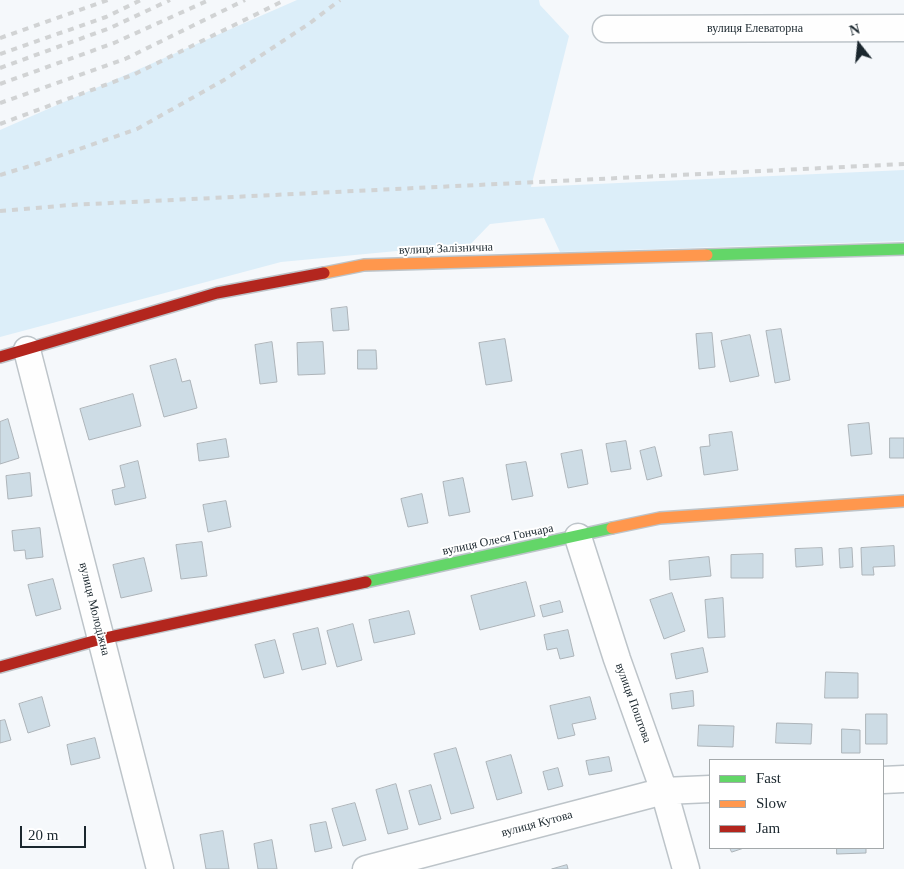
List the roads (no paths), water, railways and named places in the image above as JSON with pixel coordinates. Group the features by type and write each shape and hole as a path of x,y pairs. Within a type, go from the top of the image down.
{"street":[{"name":"вулиця Елеваторна","path":"606,30 904,28"},
{"name":"вулиця Залізнична","path":"0,357 217,293 364,265 904,249"},
{"name":"вулиця Молодіжна","path":"27,350 160,869"},
{"name":"вулиця Олеся Гончара","path":"0,667 102,639 660,518 904,500"},
{"name":"вулиця Поштова","path":"578,537 617,659 664,791 686,869"},
{"path":"884,780 904,779"},
{"name":"вулиця Кутова","path":"366,869 664,791 709,789"}],"railway":[{"path":"0,38 108,0"},
{"path":"0,54 106,17 141,0"},
{"path":"0,68 110,28 170,0"},
{"path":"0,84 114,43 209,0"},
{"path":"0,103 125,59 245,0"},
{"path":"0,124 135,74 285,0"},
{"path":"0,175 137,129 224,80 310,23 340,0"},
{"path":"0,211 70,205 904,164"}]}
